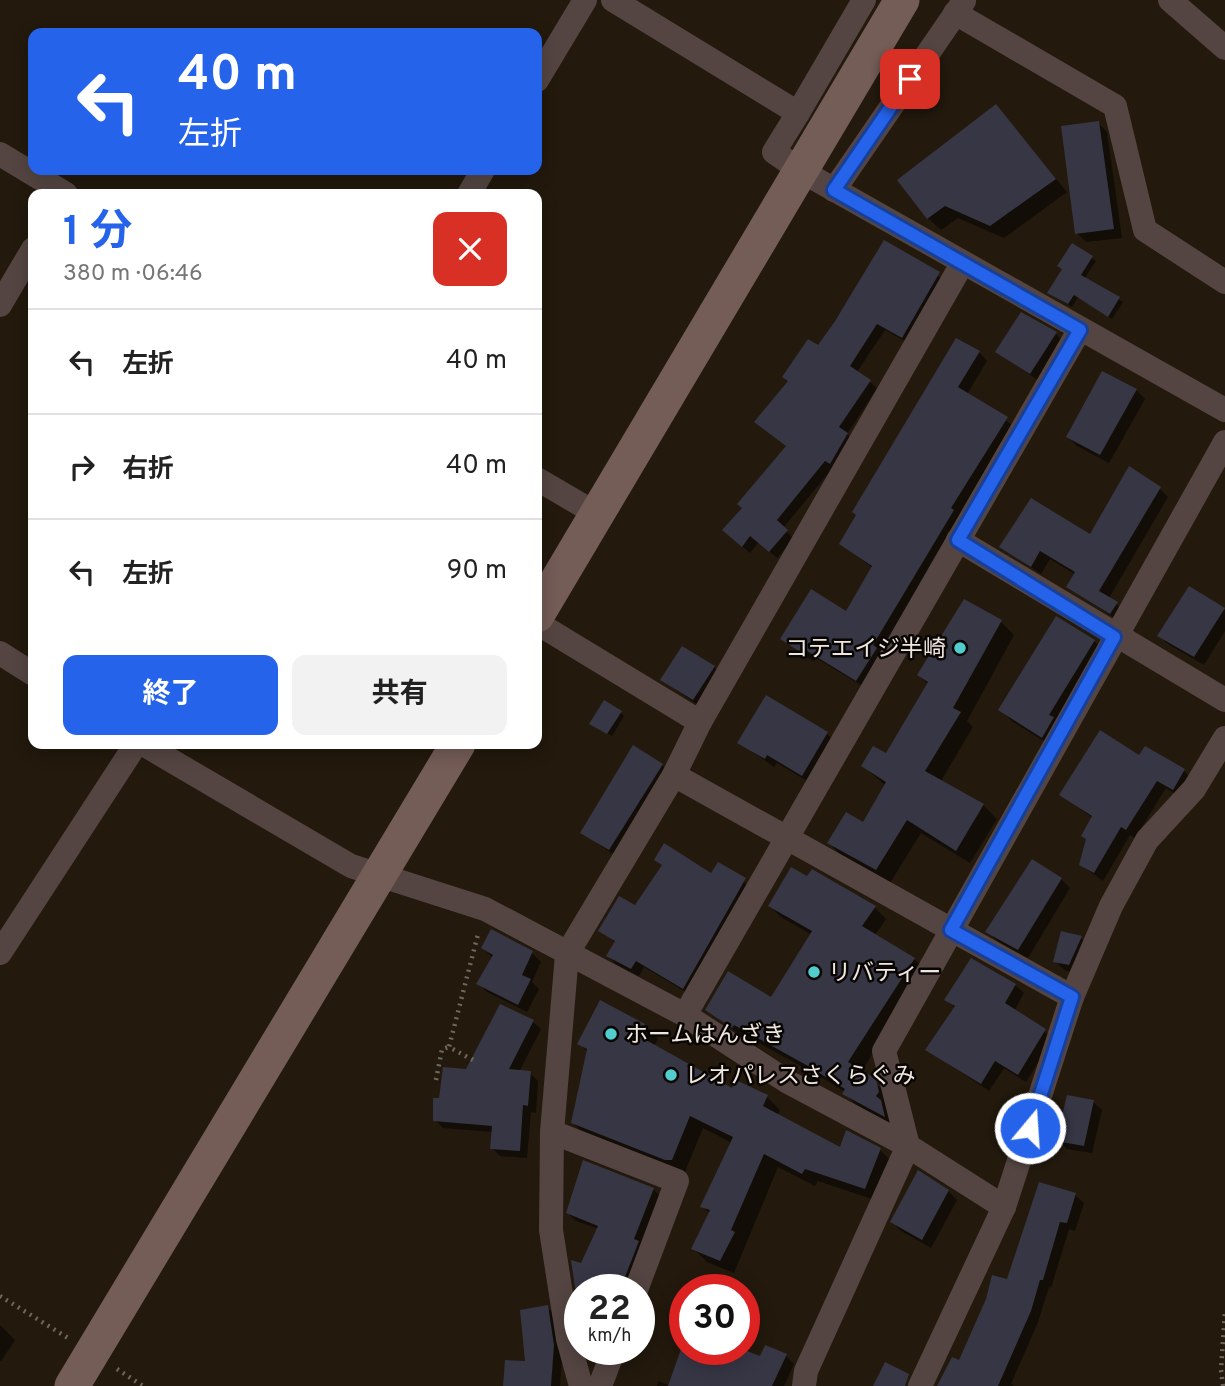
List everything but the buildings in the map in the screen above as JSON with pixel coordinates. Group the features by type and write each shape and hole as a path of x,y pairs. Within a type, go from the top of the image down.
{"street":[{"path":"542,72 585,0"},
{"path":"613,0 798,113"},
{"path":"864,0 775,152 803,172 962,264 1225,410"},
{"path":"542,607 803,172 902,0"},
{"path":"1170,0 1225,48"},
{"path":"834,190 960,6 1115,106 1145,230 1225,282"},
{"path":"0,154 28,171"},
{"path":"35,175 58,189"},
{"path":"0,305 28,257"},
{"path":"581,1386 568,1339 551,1230 552,1132 567,954 674,775 700,722 962,264"},
{"path":"685,1015 1080,330"},
{"path":"804,1386 806,1371 908,1146 884,1051 1225,442"},
{"path":"542,482 597,514"},
{"path":"958,540 1114,637 1225,700"},
{"path":"542,626 700,722"},
{"path":"0,653 28,671"},
{"path":"920,1386 1004,1207 1072,997 1111,906 1147,840 1194,789 1225,738"},
{"path":"0,953 133,749"},
{"path":"152,749 351,866 485,909 685,1015 788,1082 908,1146 1004,1207"},
{"path":"72,1386 455,749"},
{"path":"674,775 1072,997"},
{"path":"552,1132 677,1181 642,1274"},
{"path":"600,1386 608,1365"}],"path":[{"path":"449,1047 485,909"},
{"path":"436,1080 442,1049 449,1047 473,1060"},
{"path":"1223,1386 1221,1370 1225,1311"}],"place":[{"name":"コテエイジ半崎","path":"960,648"},
{"name":"リバティー","path":"814,972"},
{"name":"ホームはんざき","path":"611,1034"},
{"name":"レオパレスさくらぐみ","path":"671,1075"}],"route":[{"path":"910,79 834,190 1080,330 958,540 1114,637 951,930 1072,997 1030,1128"}]}
